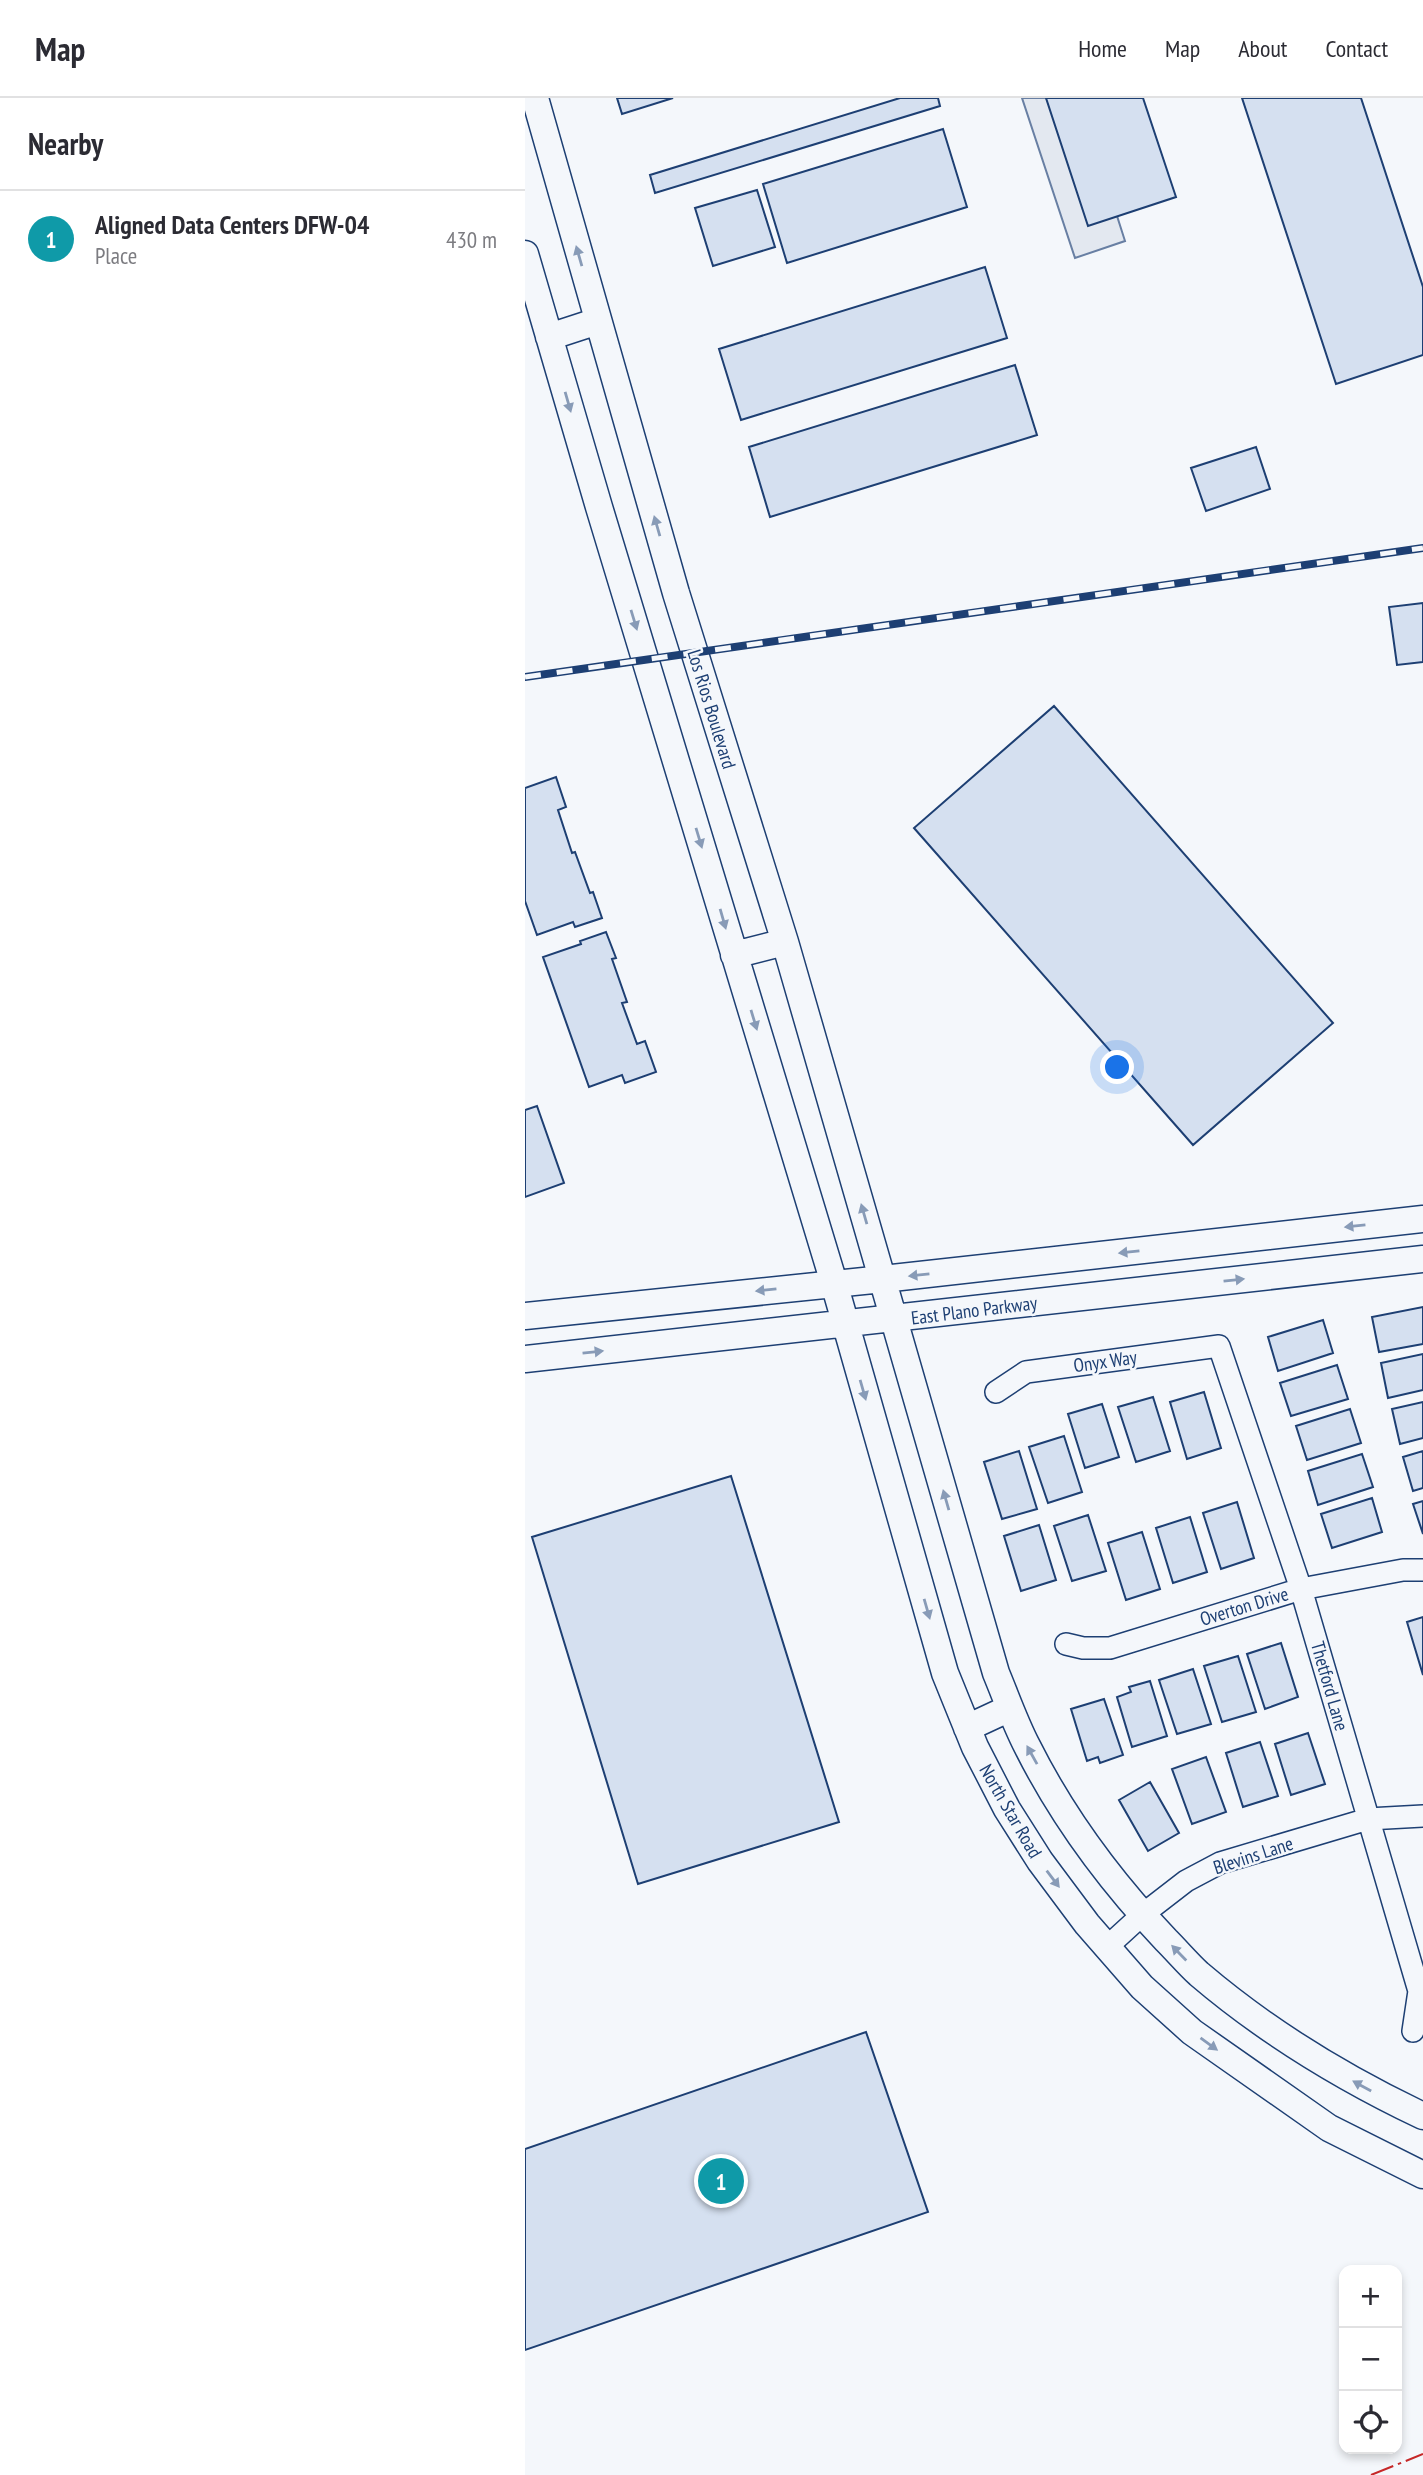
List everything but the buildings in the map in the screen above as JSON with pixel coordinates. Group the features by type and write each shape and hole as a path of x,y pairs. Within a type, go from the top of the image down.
{"main road":[{"name":"Los Rios Boulevard","path":"535,98 676,593 785,942 894,1319"},
{"path":"525,254 834,1283"},
{"path":"549,337 598,321"},
{"path":"734,955 785,942"},
{"name":"East Plano Parkway","path":"525,1316 1423,1219"},
{"path":"1162,1248 1166,1288"},
{"name":"East Plano Parkway","path":"525,1359 1423,1259"},
{"name":"North Star Road","path":"834,1283 945,1673 967,1727 1007,1809 1040,1861 1142,1987 1192,2032 1253,2077 1329,2127 1423,2175"},
{"path":"894,1319 996,1673 1026,1745 1061,1808 1103,1868 1142,1915 1198,1973 1299,2049 1365,2089 1423,2116"},
{"path":"967,1727 1010,1707"}],"street":[{"name":"Onyx Way","path":"996,1392 1026,1372 1219,1346"},
{"name":"Thetford Lane","path":"1219,1346 1301,1589 1419,1991 1413,2031"},
{"name":"Overton Drive","path":"1066,1644 1083,1648 1109,1648 1301,1589 1402,1570 1423,1570"},
{"name":"Blevins Lane","path":"1107,1947 1185,1881 1220,1863 1368,1819 1423,1816"}],"shaded area":[{"path":"1022,98 1046,98 1117,216 1125,241 1075,258"}],"railway":[{"path":"525,677 1423,548"}],"power":[{"path":"1371,2475 1423,2454"}],"place":[{"name":"Aligned Data Centers DFW-04","path":"721,2181"}]}
